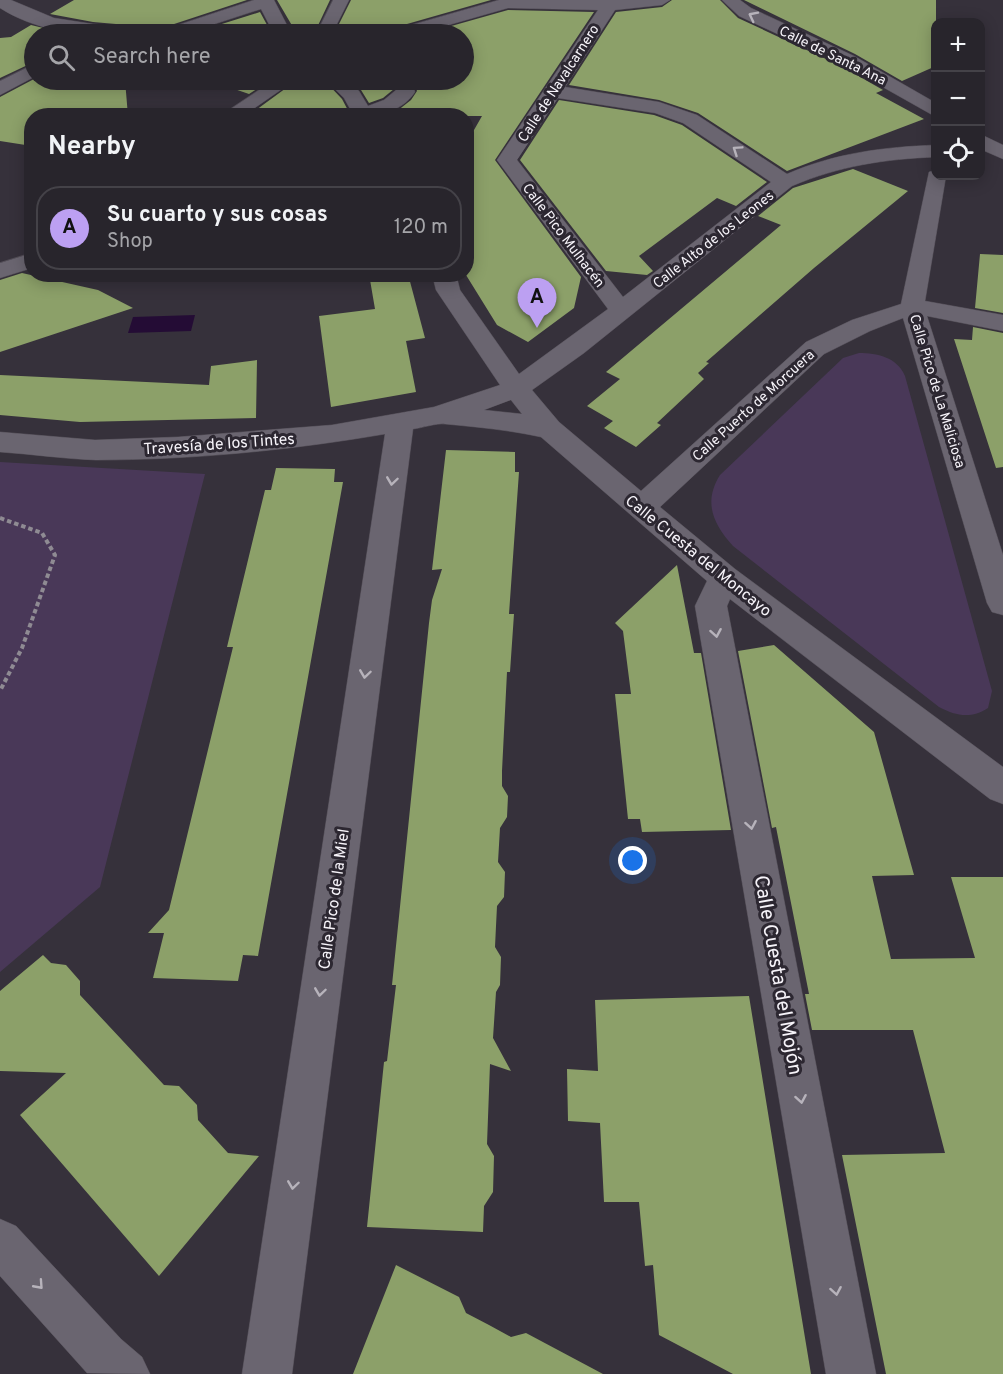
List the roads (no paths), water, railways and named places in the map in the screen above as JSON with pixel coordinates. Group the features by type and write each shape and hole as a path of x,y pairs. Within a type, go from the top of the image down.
{"street":[{"path":"0,0 21,13 61,24"},
{"path":"329,24 341,0"},
{"name":"Calle de Santa Ana","path":"730,0 745,12 848,60 931,108"},
{"path":"197,24 266,1 278,24"},
{"path":"435,24 507,3 609,6 659,1"},
{"name":"Calle de Navalcarnero","path":"507,160 609,6"},
{"path":"0,89 24,76"},
{"path":"242,108 270,90"},
{"path":"346,90 360,108"},
{"path":"381,108 391,104 406,90"},
{"path":"552,91 659,108 690,119 785,182"},
{"path":"985,142 1003,153"},
{"name":"Calle Alto de los Leones","path":"516,389 785,182 820,166 862,156 931,152"},
{"path":"985,155 1003,159"},
{"name":"Calle Pico Mulhacén","path":"507,160 621,310"},
{"name":"Calle Pico de La Maliciosa","path":"935,180 912,308 1003,603"},
{"path":"0,271 24,263"},
{"name":"Calle Cuesta del Moncayo","path":"446,282 448,290 516,389 549,429 724,578 1003,788"},
{"path":"912,308 976,316 1003,323"},
{"name":"Calle Puerto de Morcuera","path":"640,508 815,348 845,331 912,308"},
{"name":"Travesía de los Tintes","path":"0,442 95,450 178,447 297,438 437,416 516,389"},
{"name":"Travesía de los Tintes","path":"437,416 505,420 549,429"},
{"name":"Calle Pico de la Miel","path":"267,1374 400,423"},
{"name":"Calle Cuesta del Mojón","path":"724,578 711,606 851,1374"},
{"path":"955,750 975,757 1003,757"},
{"path":"0,1242 104,1356 125,1374"}],"place":[{"name":"Su cuarto y sus cosas","path":"537,328"}]}
